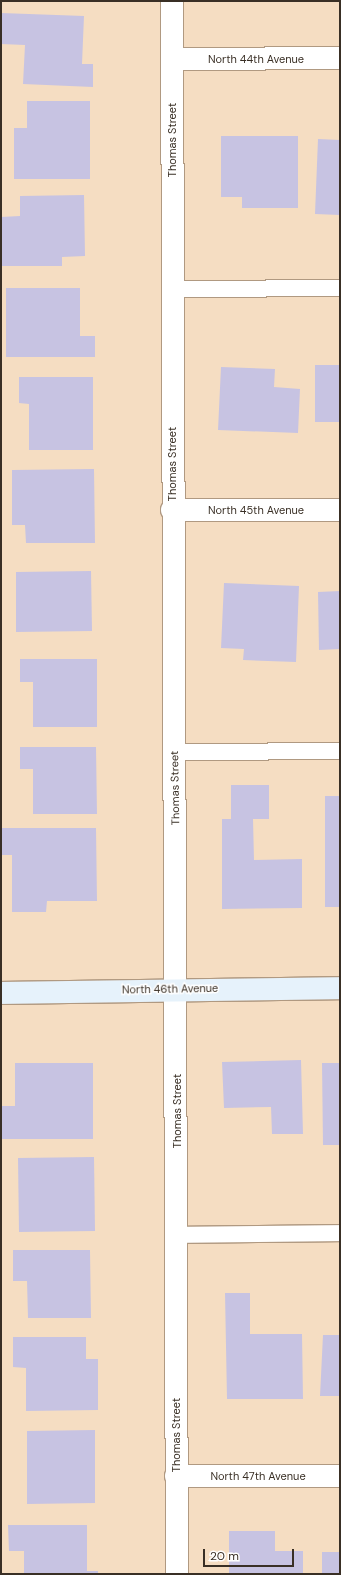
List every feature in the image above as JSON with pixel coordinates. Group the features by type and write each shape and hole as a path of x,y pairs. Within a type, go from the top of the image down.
{"street":[{"name":"Thomas Street","path":"172,1 172,510 177,988 177,1574"},
{"name":"North 44th Avenue","path":"172,59 340,58"},
{"name":"North 45th Avenue","path":"172,510 340,510"},
{"name":"North 46th Avenue","path":"1,993 177,988 340,988"},
{"name":"North 47th Avenue","path":"176,1476 340,1476"}],"lane":[{"path":"172,289 340,288"},
{"path":"174,752 340,751"},
{"path":"176,1235 340,1233"}],"building":[{"path":"1,13 84,16 82,64 93,64 93,87 23,84 25,45 1,44"},
{"path":"27,101 90,101 90,179 14,179 14,128 27,128"},
{"path":"221,136 298,136 298,208 242,208 242,197 221,197"},
{"path":"318,139 340,140 340,215 315,214"},
{"path":"84,195 85,256 62,257 62,266 1,266 1,217 20,216 20,196"},
{"path":"6,288 80,288 80,336 95,336 95,357 6,357"},
{"path":"315,365 340,365 340,422 315,422"},
{"path":"221,367 275,369 274,387 300,389 298,433 218,430"},
{"path":"19,377 93,377 93,450 29,450 29,404 19,403"},
{"path":"94,469 95,543 26,543 25,525 12,525 12,470"},
{"path":"91,571 92,631 16,632 16,572"},
{"path":"224,583 299,586 296,662 243,660 244,649 221,648"},
{"path":"340,591 340,649 319,650 318,592"},
{"path":"20,659 97,659 97,727 33,727 33,682 20,682"},
{"path":"20,747 96,747 97,814 33,814 33,769 20,769"},
{"path":"231,785 269,785 269,819 253,819 254,860 302,859 302,908 222,909 222,819 231,819"},
{"path":"325,796 340,796 340,907 325,907"},
{"path":"1,828 96,828 97,901 47,901 46,912 12,912 12,855 1,855"},
{"path":"301,1060 303,1134 272,1134 271,1107 224,1108 222,1062"},
{"path":"15,1063 93,1063 93,1139 1,1139 1,1106 15,1106"},
{"path":"322,1063 340,1063 340,1145 323,1145"},
{"path":"94,1157 95,1231 19,1232 18,1158"},
{"path":"13,1250 90,1250 91,1318 28,1318 27,1281 13,1281"},
{"path":"225,1293 250,1293 250,1334 302,1334 303,1399 227,1399"},
{"path":"340,1331 340,1396 320,1396 323,1335 339,1335"},
{"path":"13,1337 86,1337 86,1359 98,1359 98,1410 26,1411 26,1368 13,1367"},
{"path":"95,1430 95,1503 27,1504 27,1431"},
{"path":"8,1525 87,1525 87,1571 98,1571 98,1574 24,1574 24,1551 9,1551"},
{"path":"229,1531 275,1531 275,1551 303,1551 303,1574 229,1574"},
{"path":"322,1552 340,1552 340,1574 322,1574"}]}
